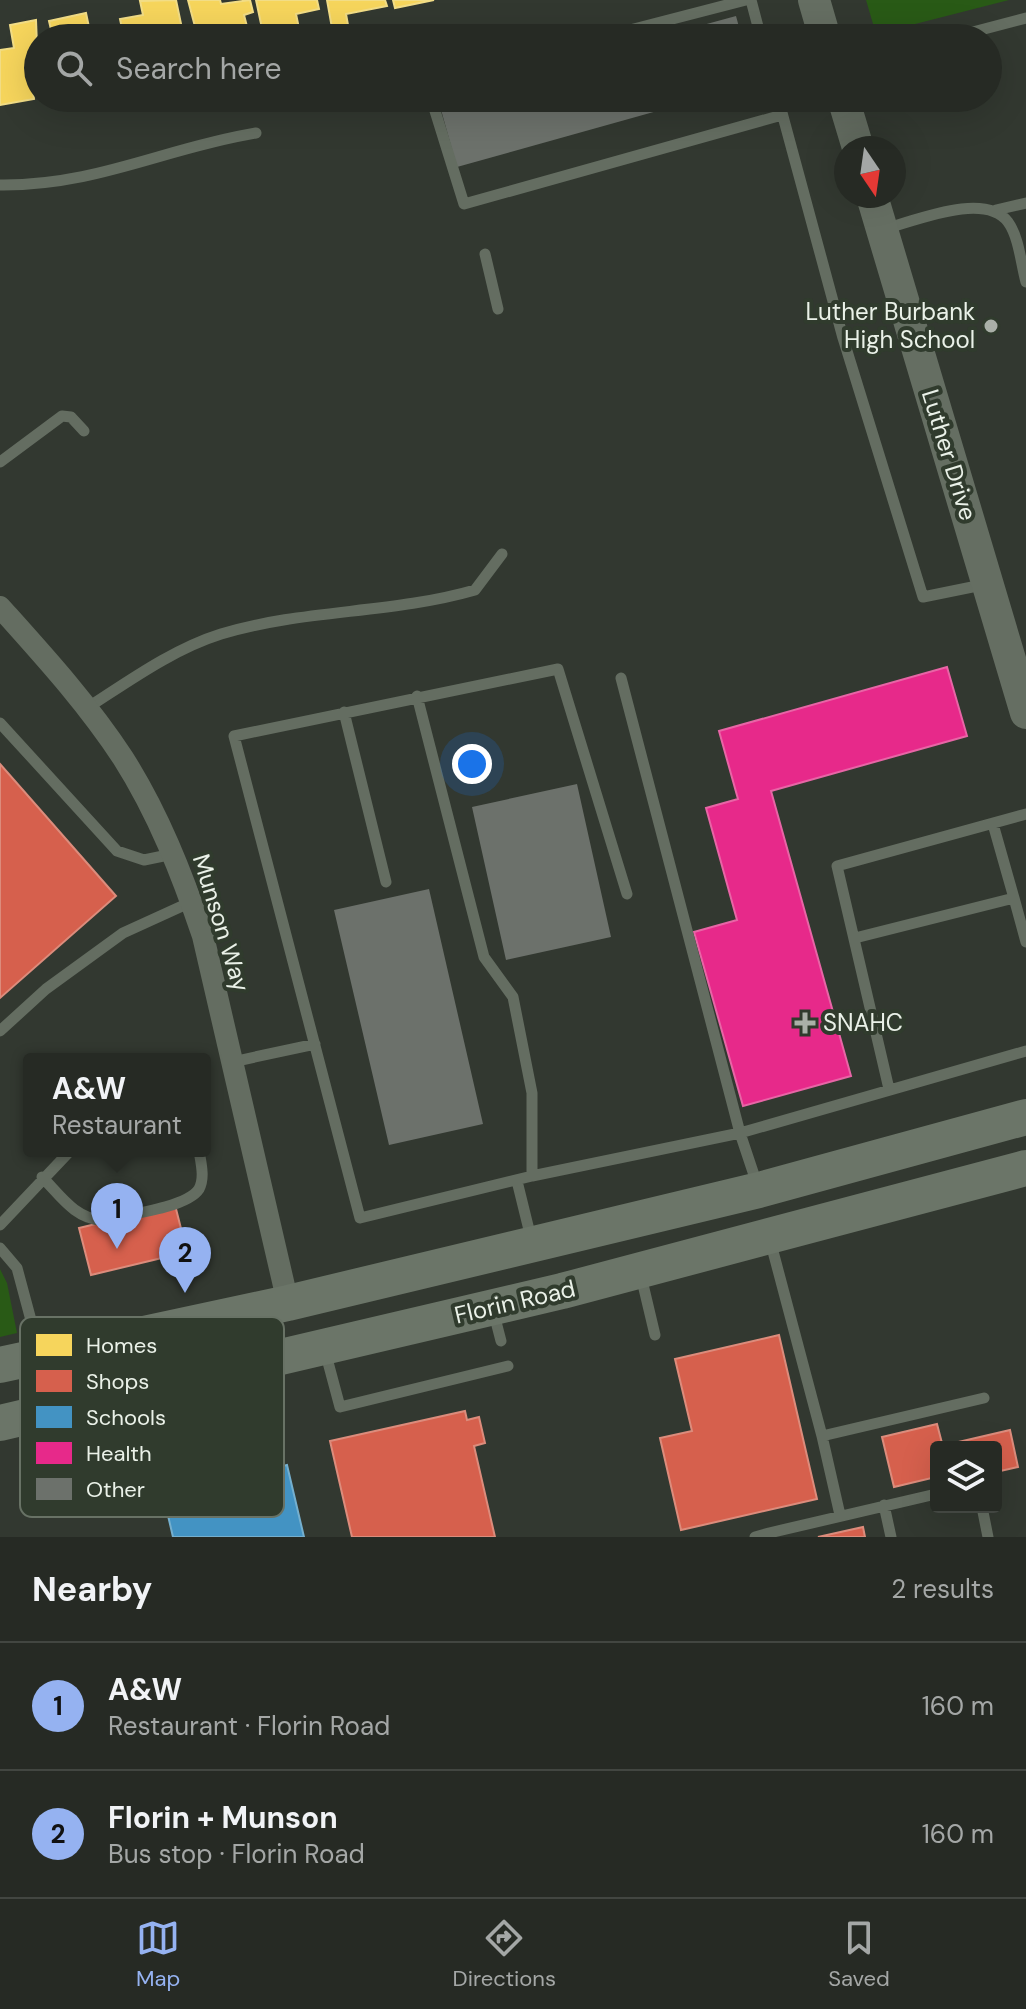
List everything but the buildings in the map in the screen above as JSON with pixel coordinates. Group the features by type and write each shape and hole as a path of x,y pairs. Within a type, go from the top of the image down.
{"main road":[{"path":"224,1317 759,1190 1026,1117"},
{"name":"Florin Road","path":"284,1356 324,1347 497,1324 640,1271 1026,1168"},
{"path":"324,1347 328,1326 338,1316 360,1307 454,1282 471,1259"},
{"path":"276,1317 288,1303"},
{"path":"0,1365 20,1361"},
{"name":"Florin Road","path":"0,1423 20,1418"}],"street":[{"path":"814,0 821,24"},
{"path":"847,112 854,136"},
{"name":"Luther Drive","path":"876,208 987,584 1017,653 1026,713"},
{"name":"Munson Way","path":"0,607 87,708 123,759 173,854 191,902 232,1062 288,1303"}],"lane":[{"path":"654,24 748,0 756,24"},
{"path":"1002,24 1026,18"},
{"path":"435,112 464,204 782,115"},
{"path":"781,112 843,338 923,597 987,584"},
{"path":"0,185 78,180 144,164 209,141 256,133"},
{"path":"882,230 977,206 996,210 1026,203"},
{"path":"996,210 1009,223 1026,282"},
{"path":"485,254 498,309"},
{"path":"0,462 62,416 71,417 84,431"},
{"path":"87,708 153,666 220,634 283,622 365,612 475,590 502,554"},
{"path":"627,894 558,669 234,736 360,1218 532,1176 740,1133 1026,1051"},
{"path":"621,678 740,1133 759,1190"},
{"path":"417,696 484,957 513,997 532,1093 532,1176"},
{"path":"344,712 386,882"},
{"path":"0,723 117,851 144,860 173,854"},
{"path":"889,1089 837,866 1026,814"},
{"path":"993,824 1026,942"},
{"path":"855,938 1014,898"},
{"path":"0,1031 46,989 123,933 191,902"},
{"path":"232,1062 315,1044"},
{"path":"0,1225 64,1157"},
{"path":"42,1177 75,1211 88,1220 102,1220 187,1200 198,1189 202,1178 200,1157"},
{"path":"517,1181 532,1244"},
{"path":"770,1238 840,1515"},
{"path":"0,1248 17,1268 30,1317"},
{"path":"640,1271 655,1335"},
{"path":"324,1347 340,1407 508,1366"},
{"path":"822,1436 984,1398"},
{"path":"755,1537 930,1495"},
{"path":"884,1505 891,1537"},
{"path":"983,1513 988,1537"}],"green space":[{"path":"866,0 1009,0 915,24 873,24"},
{"path":"0,1269 7,1283 17,1333 0,1337"}],"place":[{"name":"Luther Burbank High School","path":"991,326"},
{"name":"SNAHC","path":"805,1023"},
{"name":"A&W","path":"117,1249"},
{"name":"Florin + Munson","path":"185,1293"}]}
